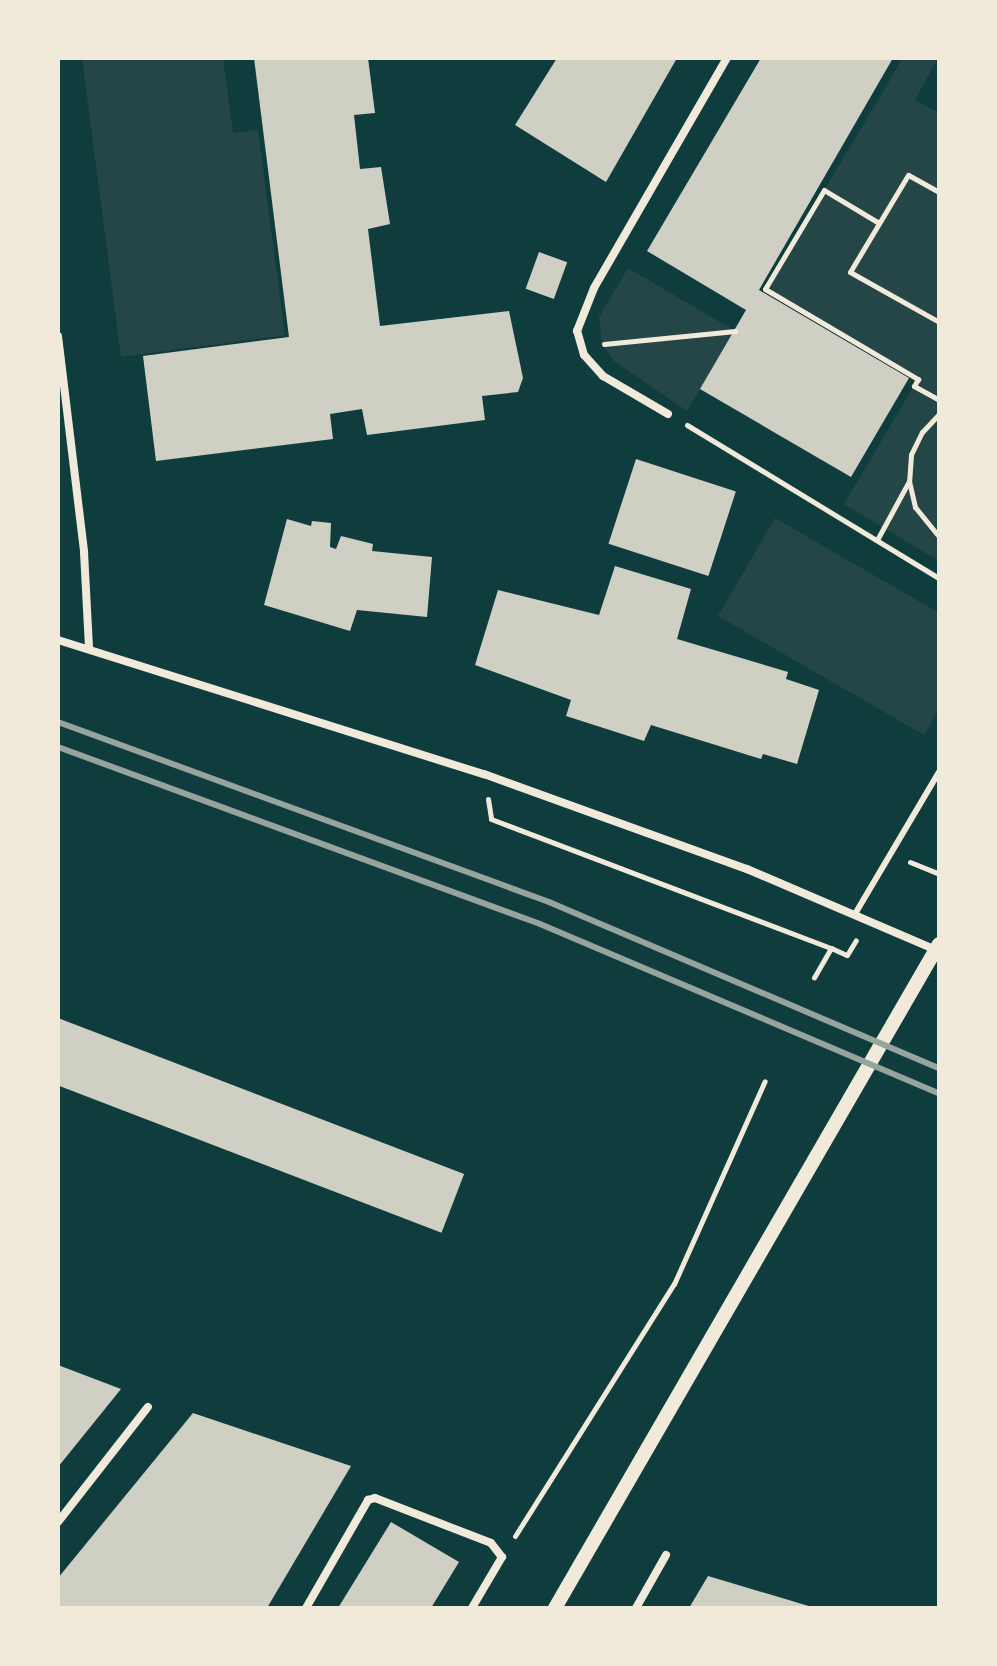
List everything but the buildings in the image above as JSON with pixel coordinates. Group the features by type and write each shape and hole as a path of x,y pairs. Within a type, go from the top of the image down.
{"street":[{"path":"668,414 603,376 581,346 577,331 594,288 727,58"},
{"path":"58,336 84,552 89,649"},
{"path":"58,640 484,774 735,864 939,951"},
{"path":"555,1608 939,944"},
{"path":"58,1522 148,1407"},
{"path":"306,1608 368,1500 375,1498 491,1543 502,1557 472,1608"},
{"path":"636,1608 666,1555"}],"lane":[{"path":"855,914 939,772"}],"path":[{"path":"939,192 908,175 850,272 939,322"},
{"path":"879,223 824,190 765,289 918,379 914,386 939,400"},
{"path":"581,346 735,331"},
{"path":"668,414 939,578"},
{"path":"939,414 922,432 911,455 909,481 915,507 939,537"},
{"path":"877,540 909,481"},
{"path":"484,774 491,819 831,948 814,978"},
{"path":"502,1557 674,1284 765,1081"}],"shaded area":[{"path":"82,58 223,58 233,133 258,130 285,335 121,357"},
{"path":"903,58 938,58 915,100 939,113 939,561 844,504 918,379 765,289"},
{"path":"628,268 735,331 687,411 614,361 602,344 599,317"},
{"path":"775,518 939,613 939,709 924,735 718,616"}],"railway":[{"path":"58,722 549,902 939,1068"},
{"path":"58,747 540,924 939,1093"}]}
